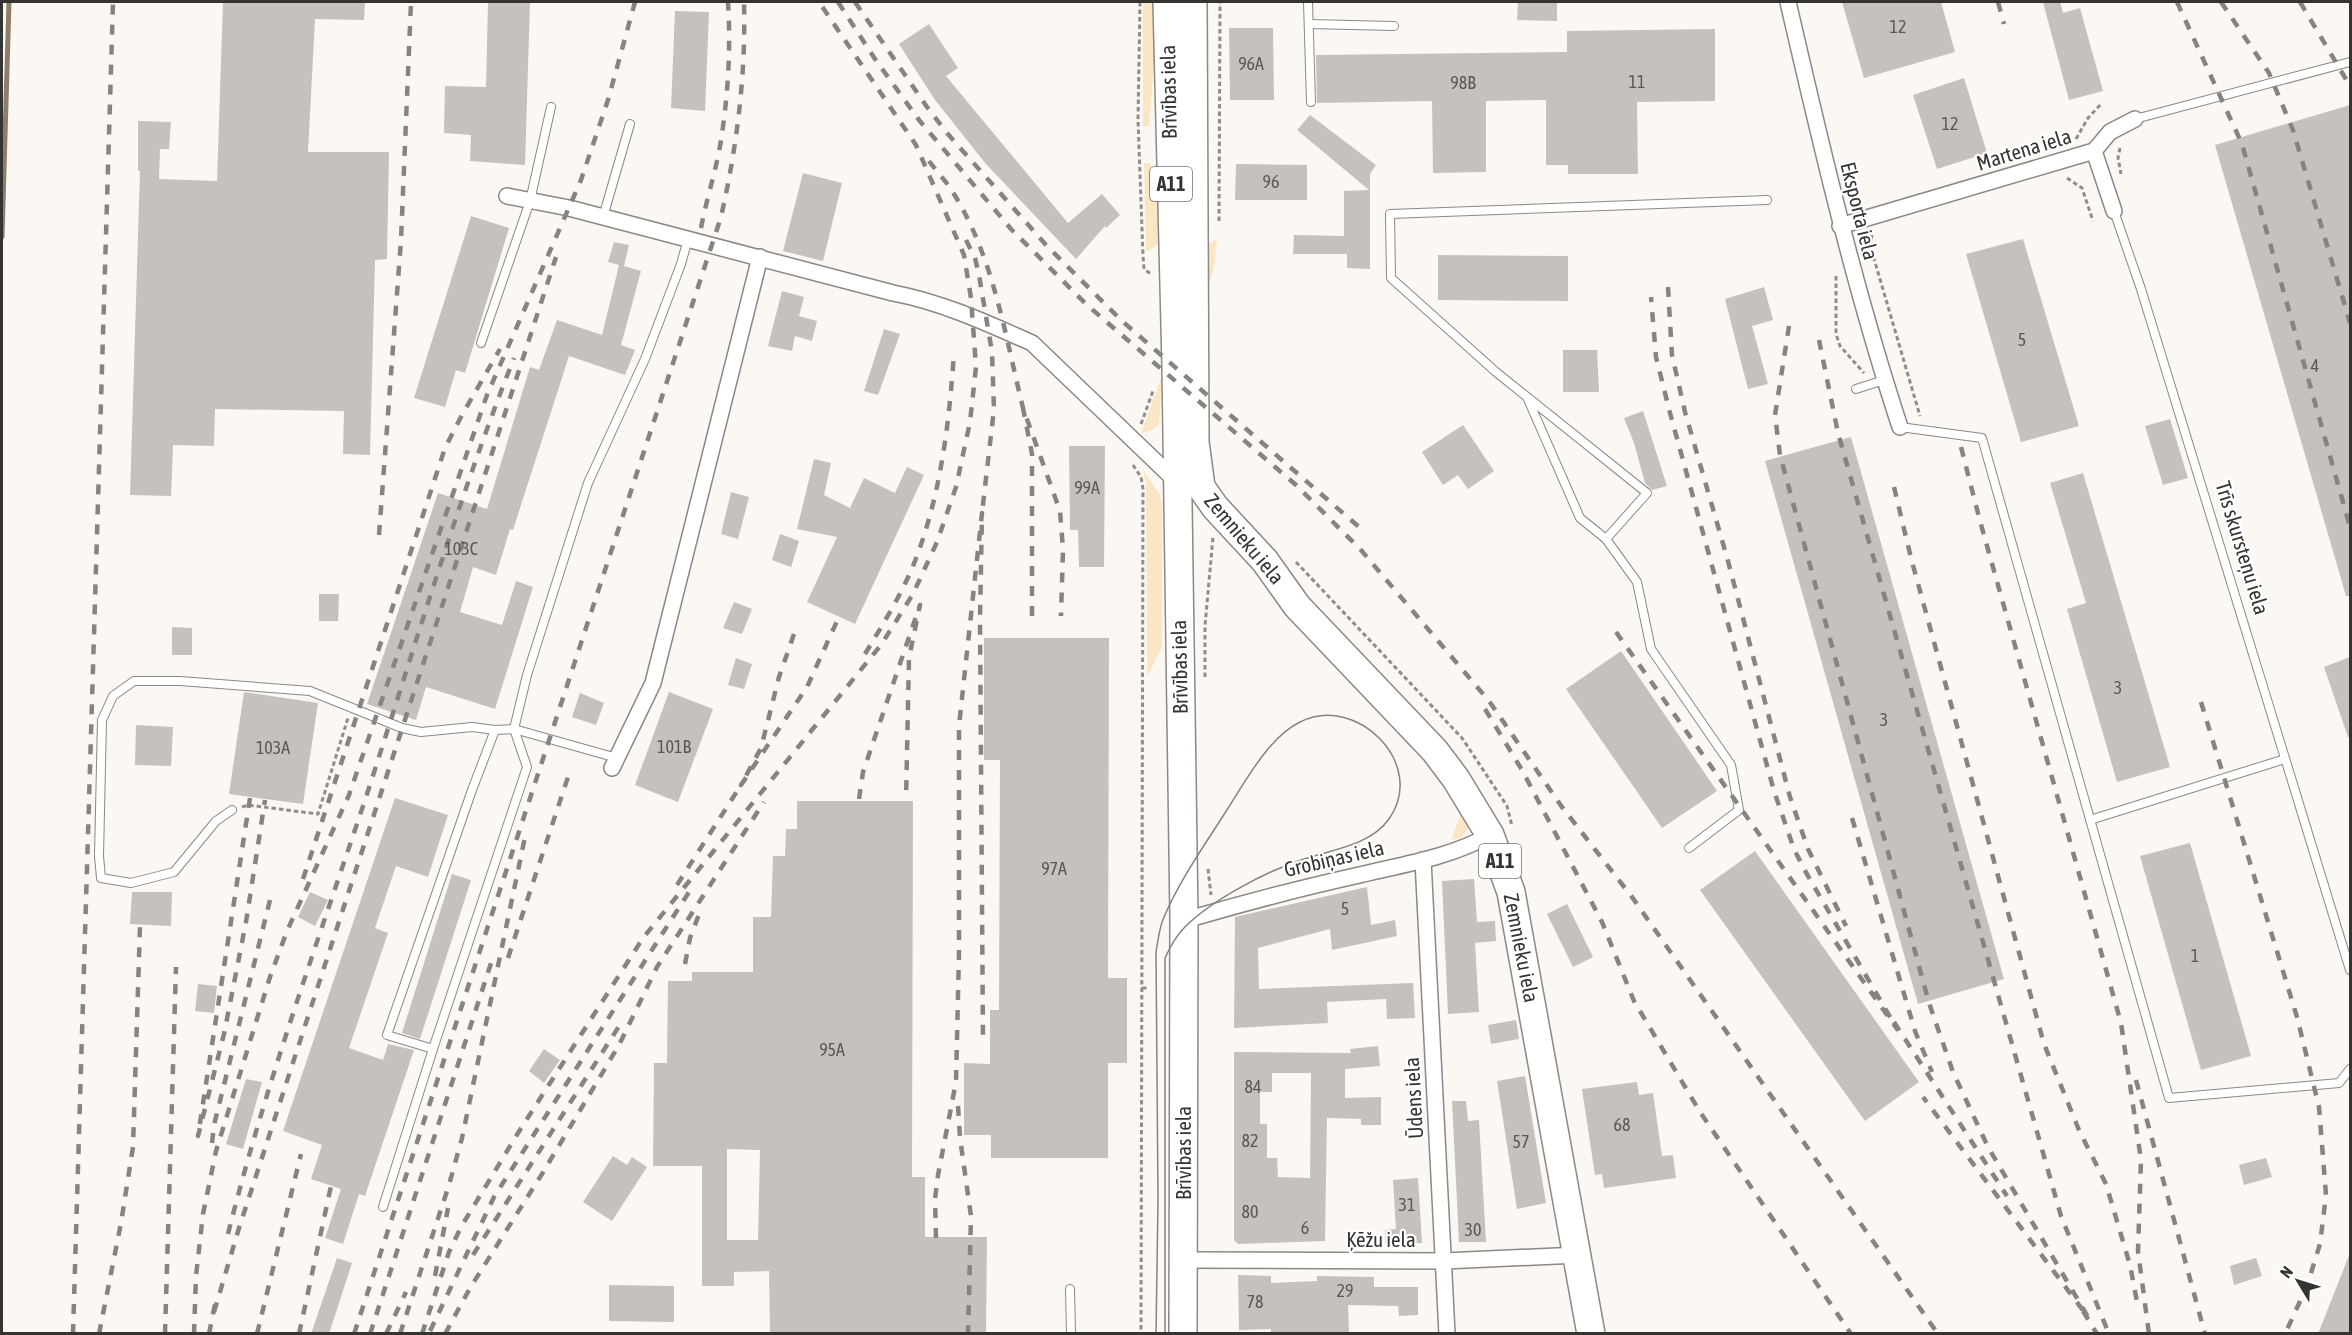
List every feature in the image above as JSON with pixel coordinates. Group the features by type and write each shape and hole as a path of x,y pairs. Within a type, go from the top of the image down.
{"highway":[{"name":"Brīvības iela","path":"1167,2 1189,484 1184,918 1183,1334"},
{"name":"Brīvības iela","path":"1189,484 1195,442 1193,2"},
{"path":"1189,484 1213,532 1272,590 1297,606"},
{"name":"Zemnieku iela","path":"1189,484 1215,507 1264,561 1297,606 1435,751 1502,835 1579,1255 1591,1334"}],"street":[{"name":"Eksporta iela","path":"1788,2 1840,226 1884,380 1900,427"},
{"name":"Martena iela","path":"1840,226 2094,151 2110,132 2135,119"},
{"name":"Trīs skursteņu iela","path":"2094,151 2114,210"},
{"path":"507,196 603,217 925,299 1032,344 1189,484"},
{"path":"615,763 653,683 760,257"},
{"name":"Grobiņas iela","path":"1184,918 1279,893 1423,860 1502,835"},
{"name":"Ūdens iela","path":"1423,860 1447,1334"},
{"name":"Ķēžu iela","path":"1184,1260 1444,1261 1579,1255"}],"lane":[{"path":"1308,2 1311,102"},
{"path":"1309,24 1394,26"},
{"name":"Martena iela","path":"2135,119 2350,62"},
{"path":"481,343 530,201 551,106"},
{"path":"603,217 630,124"},
{"path":"1606,539 1647,494 1496,372 1390,278 1390,214 1767,200"},
{"name":"Trīs skursteņu iela","path":"2114,210 2141,289 2285,759 2349,958 2350,970"},
{"path":"383,1208 433,1049 527,767 514,729 527,675 588,483 645,359 681,264 688,239"},
{"path":"1856,389 1884,380"},
{"path":"1527,397 1580,518 1606,539 1637,582 1651,649 1731,765 1739,810 1689,848"},
{"path":"1900,427 1982,438 2169,1098 2339,1083 2350,1069"},
{"path":"232,810 216,821 174,873 131,883 102,878 99,856 102,720 113,696 134,681 180,681 310,691 402,728 421,732 472,727 495,730 514,729 615,763"},
{"path":"433,1049 387,1035 495,730"},
{"path":"2090,820 2285,759"},
{"path":"1070,1289 1071,1334"}],"path":[{"path":"2072,144 2088,118 2102,103"},
{"path":"2120,145 2118,158 2122,177"},
{"path":"2065,177 2082,188 2093,221"},
{"path":"1878,230 1871,237 1870,245 1924,429"},
{"path":"1205,683 1205,626 1213,532"},
{"path":"1290,556 1462,738 1507,806 1502,835"},
{"path":"232,810 248,805 318,814 351,708"},
{"path":"1207,865 1213,912"},
{"path":"1141,1334 1142,909"},
{"path":"1142,988 1149,988"}],"shaded area":[{"path":"1143,2 1154,2 1155,52 1149,126 1143,127"},
{"path":"1144,163 1150,163 1160,207 1161,241 1146,251"},
{"path":"1217,239 1214,268 1203,305 1208,245"},
{"path":"1162,376 1159,424 1152,430 1141,433"},
{"path":"1143,470 1160,495 1162,504 1162,647 1147,677 1146,484"},
{"path":"1460,806 1469,827 1461,838 1451,840 1461,814"}],"building":[{"path":"223,2 365,2 364,20 315,19 308,152 389,152 387,259 375,260 370,455 343,454 344,411 215,409 214,446 173,445 171,496 130,495 140,171 138,171 138,121 171,122 169,149 160,149 159,179 217,181"},
{"path":"488,2 530,2 525,165 470,161 471,135 444,133 445,86 486,87"},
{"path":"1518,2 1557,2 1557,21 1517,20"},
{"path":"1842,2 1941,2 1955,52 1864,78"},
{"path":"2043,2 2060,2 2063,13 2080,8 2103,91 2069,100"},
{"path":"675,11 709,12 705,111 671,108"},
{"path":"929,24 958,68 946,76 1068,223 1102,194 1120,215 1106,228 1105,226 1076,259 986,164 935,100 899,44"},
{"path":"1229,28 1273,28 1274,100 1230,100"},
{"path":"1715,29 1715,101 1637,102 1638,174 1568,174 1568,165 1546,165 1546,100 1486,101 1486,172 1433,173 1432,101 1317,103 1316,55 1567,52 1567,31"},
{"path":"1964,78 1987,153 1937,169 1913,95"},
{"path":"2350,105 2350,596 2346,596 2215,145"},
{"path":"1310,115 1376,165 1370,174 1370,269 1347,268 1347,254 1293,254 1294,235 1344,236 1344,191 1369,190 1297,130"},
{"path":"1236,164 1307,165 1307,200 1235,200"},
{"path":"803,173 842,183 823,261 783,251"},
{"path":"471,216 509,228 465,373 456,370 445,407 414,398"},
{"path":"2023,239 2079,426 2021,442 1966,254"},
{"path":"614,242 629,245 624,266 641,271 621,345 635,350 625,375 569,356 513,530 510,529 496,575 473,567 460,612 502,625 516,581 533,587 495,709 426,687 416,720 367,704 438,493 487,509 530,367 539,370 557,320 602,335 619,265 608,262"},
{"path":"1438,255 1568,256 1568,301 1438,300"},
{"path":"1764,287 1773,320 1752,326 1768,384 1748,389 1725,299"},
{"path":"782,291 804,297 799,316 817,321 812,341 795,336 792,351 768,346"},
{"path":"884,329 900,334 878,395 864,391"},
{"path":"1563,350 1597,350 1599,392 1563,392"},
{"path":"1643,411 1667,486 1652,490 1645,483 1634,443 1624,418"},
{"path":"2170,419 2188,478 2163,485 2145,426"},
{"path":"1463,425 1494,471 1468,489 1458,475 1443,485 1422,452"},
{"path":"1851,437 2004,979 1918,1004 1765,461"},
{"path":"1069,446 1105,446 1104,567 1079,567 1078,530 1070,530"},
{"path":"814,459 831,463 824,495 850,508 864,478 895,493 907,467 924,475 855,624 807,602 837,537 797,529"},
{"path":"2083,473 2170,767 2117,782 2067,609 2086,603 2050,483"},
{"path":"731,492 749,497 738,539 721,534"},
{"path":"780,534 799,541 791,567 772,560"},
{"path":"319,594 339,594 338,621 319,621"},
{"path":"734,602 752,609 742,634 723,628"},
{"path":"172,627 192,628 192,655 172,655"},
{"path":"984,638 1109,638 1108,978 1127,978 1127,1063 1108,1063 1108,1158 991,1158 991,1135 964,1135 964,1063 990,1064 990,1010 999,1010 1000,760 984,760"},
{"path":"1621,651 1717,791 1662,828 1566,689"},
{"path":"2350,657 2350,737 2348,737 2324,667"},
{"path":"736,658 752,664 744,689 728,685"},
{"path":"244,692 318,703 303,804 229,794"},
{"path":"669,692 713,709 678,802 635,785"},
{"path":"580,693 604,703 596,725 572,717"},
{"path":"136,725 173,727 171,766 135,765"},
{"path":"395,798 448,815 428,877 396,866 375,928 388,933 349,1048 383,1060 388,1044 414,1050 365,1196 359,1194 343,1244 325,1238 341,1189 311,1179 322,1145 283,1131"},
{"path":"797,801 913,801 912,1177 925,1177 925,1237 987,1237 986,1334 770,1334 769,1271 734,1272 734,1286 702,1286 702,1166 653,1166 654,1063 667,1063 668,981 692,981 692,972 753,972 753,917 771,917 773,856 785,856 786,829 797,829","holes":["727,1149 760,1150 758,1240 727,1240"]},
{"path":"2190,843 2251,1056 2201,1070 2140,856"},
{"path":"1755,851 1919,1082 1865,1121 1700,890"},
{"path":"452,874 471,880 420,1039 402,1033"},
{"path":"1474,879 1477,922 1495,921 1496,941 1475,943 1479,1012 1448,1014 1442,881"},
{"path":"1367,887 1371,925 1395,920 1397,936 1332,950 1330,929 1258,948 1259,989 1413,983 1415,1018 1387,1019 1386,999 1327,1002 1328,1023 1234,1028 1235,917"},
{"path":"132,892 172,892 171,926 130,924"},
{"path":"310,892 328,900 315,926 298,917"},
{"path":"1567,904 1593,957 1573,967 1547,914"},
{"path":"198,984 217,986 214,1013 195,1011"},
{"path":"1516,1020 1519,1039 1491,1044 1488,1025"},
{"path":"1378,1046 1380,1066 1345,1069 1345,1098 1381,1097 1381,1125 1361,1125 1361,1119 1327,1118 1325,1241 1238,1244 1234,1240 1234,1052 1351,1053 1350,1049","holes":["1272,1073 1311,1073 1310,1178 1278,1177 1277,1158 1267,1158 1267,1124 1260,1124 1260,1092 1272,1092"]},
{"path":"544,1049 560,1060 544,1083 529,1071"},
{"path":"1525,1076 1546,1203 1517,1209 1497,1081"},
{"path":"246,1079 262,1082 243,1149 226,1144"},
{"path":"1637,1082 1639,1095 1653,1093 1662,1156 1673,1155 1676,1178 1604,1188 1602,1174 1595,1175 1582,1089"},
{"path":"1452,1101 1466,1101 1468,1121 1479,1120 1486,1242 1459,1242"},
{"path":"613,1156 627,1165 632,1157 647,1167 612,1221 583,1202"},
{"path":"2266,1158 2272,1177 2244,1185 2239,1165"},
{"path":"1418,1178 1422,1243 1385,1244 1385,1230 1396,1229 1393,1180"},
{"path":"2350,1253 2350,1334 2318,1334"},
{"path":"337,1258 352,1263 329,1334 311,1334"},
{"path":"2256,1258 2262,1276 2234,1285 2230,1266"},
{"path":"1238,1275 1271,1276 1271,1283 1317,1281 1317,1276 1374,1277 1374,1287 1418,1287 1418,1315 1399,1316 1398,1306 1348,1305 1349,1334 1271,1334 1271,1329 1239,1330"},
{"path":"609,1285 674,1286 674,1322 609,1321"}],"waterway":[{"path":"2,237 9,2"}],"tram line":[{"path":"1156,1334 1158,1200 1156,952 1161,926 1177,890 1247,777 1266,751 1288,729 1300,722 1322,716 1343,717 1363,725 1380,739 1393,756 1399,777 1399,798 1389,819 1381,828 1360,841 1287,865 1223,898 1184,928 1173,942 1165,958 1165,1334"}],"railway":[{"path":"73,1334 113,2"},
{"path":"379,535 401,240 411,2"},
{"path":"194,1334 196,1276 203,1214 216,1151 270,977 287,931 349,795 487,395 581,180 608,100 635,2"},
{"path":"701,228 723,128 729,56 728,2"},
{"path":"354,1334 721,217 732,164 739,110 744,56 744,2"},
{"path":"422,1334 449,1252 461,1227 518,1133 643,938 881,645 913,594 937,542 956,487 970,422 976,367 971,298 964,255 916,145 819,2"},
{"path":"838,2 919,120 1011,229 1087,305 1296,485 1361,550 1489,701 1562,807 1632,897 1938,1334"},
{"path":"855,2 947,133 1046,245 1122,321 1359,527"},
{"path":"1998,2 2004,24"},
{"path":"2177,2 2242,144 2350,527"},
{"path":"2221,2 2269,73 2293,130 2350,323"},
{"path":"2300,2 2350,86"},
{"path":"929,161 948,185 968,219 989,271 1023,408"},
{"path":"966,240 975,258 979,275 992,352 994,409 982,513"},
{"path":"214,1312 239,1228 556,257"},
{"path":"1668,287 1672,355 1685,412 1728,561 1790,797 1808,849 1846,926"},
{"path":"1616,632 1897,1029 1804,869 1794,849 1774,791 1656,357 1651,297"},
{"path":"1789,326 1775,415 1780,455 1929,1003 1953,1072 1988,1147 2088,1317 1923,1097"},
{"path":"1819,340 1838,433 2061,1216 2109,1334"},
{"path":"303,879 445,448 500,349"},
{"path":"865,654 892,609 924,536 942,458 954,353"},
{"path":"228,1234 258,1124 293,1014 455,521 514,358"},
{"path":"1032,616 1032,454 1023,408 1060,511 1063,549 1061,616"},
{"path":"1961,447 2121,1023 2141,1160 2138,1251 2149,1334"},
{"path":"1894,487 1911,558 2044,1044 2079,1130 2106,1184 2130,1265 2138,1307"},
{"path":"936,1238 935,1199 938,1175 956,1082 959,952 959,726 982,513 980,620 983,1044"},
{"path":"859,799 863,772 920,605 909,658 906,800"},
{"path":"794,634 779,677 761,748 741,785 807,687 838,619"},
{"path":"2201,702 2297,1017 2319,1107 2326,1195 2320,1244 2307,1286 2285,1334"},
{"path":"1485,709 1522,770 1602,922 1634,1001 1700,1112 1851,1334"},
{"path":"508,958 568,777"},
{"path":"677,885 741,785"},
{"path":"250,798 198,1136 224,1034 246,922 265,800"},
{"path":"445,1334 470,1288 619,1045 657,967 764,802"},
{"path":"1852,818 1915,1031 1932,1072"},
{"path":"400,1334 462,1138 525,837"},
{"path":"430,1331 494,1197 689,892"},
{"path":"212,1143 214,1125 270,900"},
{"path":"685,964 690,938 701,909"},
{"path":"99,1334 133,1147 140,926"},
{"path":"370,1334 494,954"},
{"path":"165,1334 176,967"},
{"path":"473,1255 623,1020"},
{"path":"1894,1022 2007,1196"},
{"path":"2136,1080 2205,1334"},
{"path":"958,1106 971,1216 968,1334"},
{"path":"257,1334 301,1154"},
{"path":"299,1334 331,1186"},
{"path":"435,1276 448,1208"},
{"path":"386,1334 406,1292"},
{"path":"209,1334 215,1304"},
{"path":"2083,1311 2097,1334"}]}
